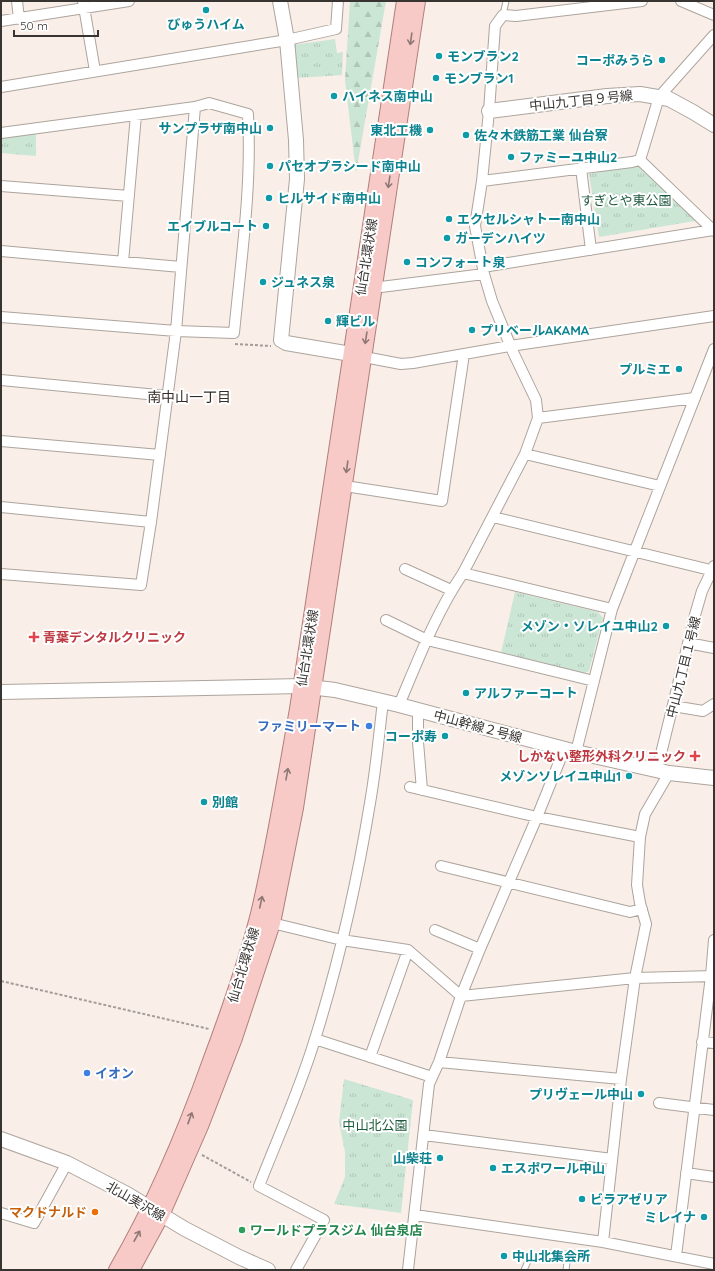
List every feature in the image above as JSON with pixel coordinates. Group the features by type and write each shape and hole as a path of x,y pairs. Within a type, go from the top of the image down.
{"main road":[{"name":"仙台北環状線","path":"117,1270 156,1212 200,1126 234,1038 272,923 295,808 307,686 357,355 405,1"},
{"name":"仙台北環状線","path":"131,1270 156,1212 188,1125 242,974 259,914 307,686 345,486 357,355 373,288 417,1"}],"street":[{"path":"17,1 19,18"},
{"path":"1,22 83,5 129,1"},
{"path":"280,1 287,40 296,140 297,179 281,340 286,343 400,364 413,364 510,346 714,316"},
{"path":"1,87 287,40 336,29 338,1"},
{"path":"399,705 427,640 451,590 463,573 525,454 538,418 536,400 510,346 492,301 475,226 482,181 489,111 495,26 503,15 516,16 642,1"},
{"path":"681,1 714,16"},
{"path":"83,5 95,71"},
{"path":"640,160 659,97 714,35"},
{"name":"中山九丁目９号線","path":"489,111 607,96 640,94 669,99 714,125"},
{"path":"1,133 195,107 209,103 248,114 249,158 248,187 234,333 176,331 1,317"},
{"path":"1,574 141,585 151,522 176,331 195,107"},
{"path":"123,262 136,115"},
{"path":"482,181 640,160"},
{"path":"640,160 714,230"},
{"path":"581,168 591,250"},
{"path":"1,186 129,196"},
{"path":"373,288 484,271 591,250 714,230"},
{"path":"1,251 181,267"},
{"path":"345,486 442,501 464,354"},
{"path":"408,1270 432,1077 439,1062 461,996 480,949 537,817 570,751 594,681 612,609 713,354"},
{"path":"1,380 168,396"},
{"path":"538,418 695,398"},
{"path":"1,441 160,455"},
{"path":"525,454 660,486"},
{"path":"1,508 151,522"},
{"path":"493,517 634,552 713,569"},
{"path":"405,568 451,590"},
{"name":"中山九丁目１号線","path":"603,1242 621,1079 635,978 646,924 637,885 640,836 645,814 663,771 673,706 695,615 702,591 713,569"},
{"path":"463,573 612,609"},
{"path":"386,620 427,640 594,681"},
{"path":"688,643 714,648"},
{"name":"中山幹線２号線","path":"1,692 307,686 335,690 399,705 570,751 663,771 714,778"},
{"path":"296,1270 324,1220 259,1186 301,1081 315,1039 342,940 358,870 371,802 382,701"},
{"path":"673,706 703,711 714,704"},
{"path":"418,710 418,742 422,790"},
{"path":"410,787 537,817 640,836"},
{"path":"440,866 630,912 642,909"},
{"path":"272,923 342,940 408,950 461,996 635,978 712,976"},
{"path":"435,930 480,949"},
{"path":"676,1256 702,1042 712,976 714,940"},
{"path":"370,1058 408,950"},
{"path":"315,1039 432,1077"},
{"path":"702,1042 714,1043"},
{"path":"439,1062 621,1079"},
{"path":"659,1103 714,1110"},
{"path":"424,1135 612,1159"},
{"name":"北山実沢線","path":"1,1139 67,1163 127,1194 156,1212 233,1254 268,1270"},
{"path":"1,1213 34,1223 67,1163"},
{"path":"686,1173 714,1177"},
{"path":"415,1215 603,1242 714,1264"}],"lane":[{"path":"503,15 506,1"},
{"path":"524,1270 530,1257 542,1254 568,1254 566,1270"}],"path":[{"path":"1,981 214,1031"},
{"path":"198,1153 259,1186"}],"green space":[{"path":"350,1 386,1 356,173 345,80"},
{"path":"335,39 337,53 343,52 342,75 297,78 293,45"},
{"path":"36,133 36,156 1,153 1,138"},
{"name":"すぎとや東公園","path":"637,165 694,217 695,221 599,237 589,174"},
{"path":"515,592 598,612 603,618 589,671 581,675 501,653"},
{"name":"中山北公園","path":"344,1079 413,1100 401,1213 334,1204 345,1177 345,1152 339,1122"}],"place":[{"name":"びゅうハイム","path":"206,10"},
{"name":"モンブラン2","path":"439,56"},
{"name":"コーポみうら","path":"662,60"},
{"name":"モンブラン1","path":"436,78"},
{"name":"ハイネス南中山","path":"334,96"},
{"name":"サンプラザ南中山","path":"270,128"},
{"name":"東北工機","path":"430,130"},
{"name":"佐々木鉄筋工業 仙台寮","path":"466,135"},
{"name":"ファミーユ中山2","path":"511,157"},
{"name":"パセオプラシード南中山","path":"270,166"},
{"name":"ヒルサイド南中山","path":"269,198"},
{"name":"エクセルシャトー南中山","path":"449,219"},
{"name":"エイブルコート","path":"266,226"},
{"name":"ガーデンハイツ","path":"447,238"},
{"name":"コンフォート泉","path":"407,262"},
{"name":"ジュネス泉","path":"263,282"},
{"name":"輝ビル","path":"328,321"},
{"name":"プリベールAKAMA","path":"472,330"},
{"name":"プルミエ","path":"679,369"},
{"name":"メゾン・ソレイユ中山2","path":"666,626"},
{"name":"青葉デンタルクリニック","path":"34,637"},
{"name":"アルファーコート","path":"466,693"},
{"name":"ファミリーマート","path":"369,726"},
{"name":"コーポ寿","path":"445,736"},
{"name":"しかない整形外科クリニック","path":"695,756"},
{"name":"メゾンソレイユ中山1","path":"629,776"},
{"name":"別館","path":"204,802"},
{"name":"イオン","path":"87,1073"},
{"name":"プリヴェール中山","path":"641,1094"},
{"name":"山柴荘","path":"440,1158"},
{"name":"エスポワール中山","path":"493,1168"},
{"name":"ビラアゼリア","path":"582,1199"},
{"name":"マクドナルド","path":"95,1212"},
{"name":"ミレイナ","path":"704,1217"},
{"name":"ワールドプラスジム 仙台泉店","path":"242,1230"},
{"name":"中山北集会所","path":"504,1256"}],"district":[{"name":"南中山一丁目","path":"189,397"}]}
